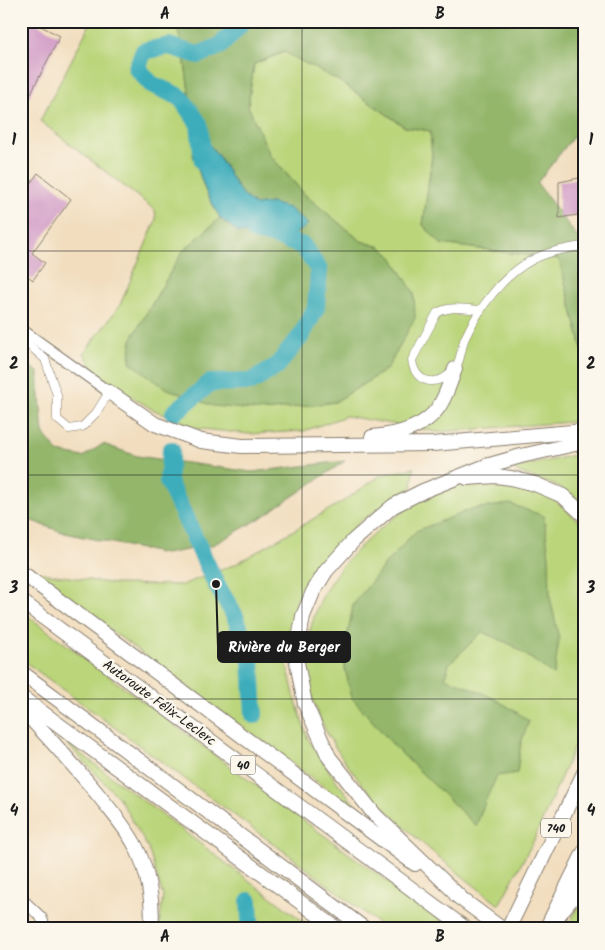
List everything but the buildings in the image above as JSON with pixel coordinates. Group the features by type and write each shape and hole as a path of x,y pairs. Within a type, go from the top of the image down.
{"highway":[{"path":"302,445 400,433 429,418 438,408 455,369"},
{"path":"110,392 155,424 201,441 242,446 432,444 584,431"},
{"path":"462,899 375,815 329,757 305,704 296,657 303,616 326,571 354,540 393,506 453,478 486,466 520,456 584,442"},
{"path":"453,478 496,476 534,484 563,496 584,515"},
{"path":"21,572 502,929"},
{"name":"Autoroute Félix-Leclerc","path":"21,602 466,929"},
{"path":"21,672 365,929"},
{"path":"21,697 337,929"},
{"path":"21,708 77,770 136,846 149,887 152,906 151,929"},
{"path":"581,778 584,767"},
{"name":"740","path":"508,929 581,778"},
{"name":"740","path":"568,896 584,852"},
{"path":"547,929 568,896 584,883"}],"street":[{"path":"480,310 452,308 443,309 437,313 412,360 417,376 424,380 433,381 443,378 455,369 465,338 480,310 515,272 533,259 568,248 584,246"},
{"path":"21,329 110,392 96,413 82,428 68,429 57,419 57,395 45,360 21,338"},
{"path":"21,898 40,917 46,929"}],"green space":[{"path":"89,21 175,21 183,48 195,136 193,155 205,190 220,218 183,251 131,340 265,411 335,402 387,369 381,247 361,242 306,196 270,156 248,106 254,64 285,52 339,81 405,127 430,131 432,156 423,225 441,244 559,259 584,356 584,421 438,432 346,416 304,431 249,434 193,428 150,408 97,375 84,353 120,305 156,220 155,210 40,121 90,24"},
{"path":"175,21 584,21 584,123 537,183 584,246 584,356 559,259 441,244 423,225 432,156 430,131 405,127 339,81 284,52 254,64 248,106 270,155 306,196 361,241 381,247 392,257 414,293 415,318 387,369 335,402 265,411 213,406 165,388 130,362 131,340 183,251 220,218 239,233 288,238 303,229 271,203 255,205 249,200 235,184 215,152 203,140 195,136 183,48"},
{"path":"21,360 38,372 43,433 58,452 83,457 103,444 137,456 252,472 345,461 259,519 213,545 165,554 65,533 21,517"},
{"path":"584,453 584,503 559,487 510,469"},
{"path":"414,468 412,488 359,522 313,575 300,601 284,651 294,695 308,739 334,778 365,817 30,571 115,584 182,585 236,564 342,502 381,475"},
{"path":"483,482 517,485 544,493 584,526 584,724 533,842 499,905 433,852 399,822 366,788 338,752 318,713 307,673 310,631 316,610 325,591 351,556 386,524 427,497 457,486"},
{"path":"510,504 544,516 549,556 550,597 559,639 554,675 512,645 482,632 449,664 445,678 489,696 529,721 521,743 517,773 497,776 476,826 396,748 352,698 343,660 353,605 386,563 416,531 472,509"},
{"path":"21,611 453,929 385,929 293,858 21,659"},
{"path":"64,741 308,925 286,921 234,929 159,929 163,896 148,848 119,798"},
{"path":"584,896 584,929 566,929"}],"water":[{"path":"195,136 209,145 221,160 240,191 255,205 271,203 289,208 308,224 288,238 239,233 220,218 205,190 193,155"}],"waterway":[{"path":"203,162 199,124 180,97 151,84 137,68 144,51 169,46 198,55 220,46 239,26 241,21"},
{"path":"174,413 210,383 251,382 276,367 301,336 316,308 319,270 303,246 254,231"},
{"path":"171,450 168,481 216,584 235,616 251,660 254,715"},
{"path":"249,901 250,921"}],"place":[{"name":"Rivière du Berger","path":"216,584"}]}
